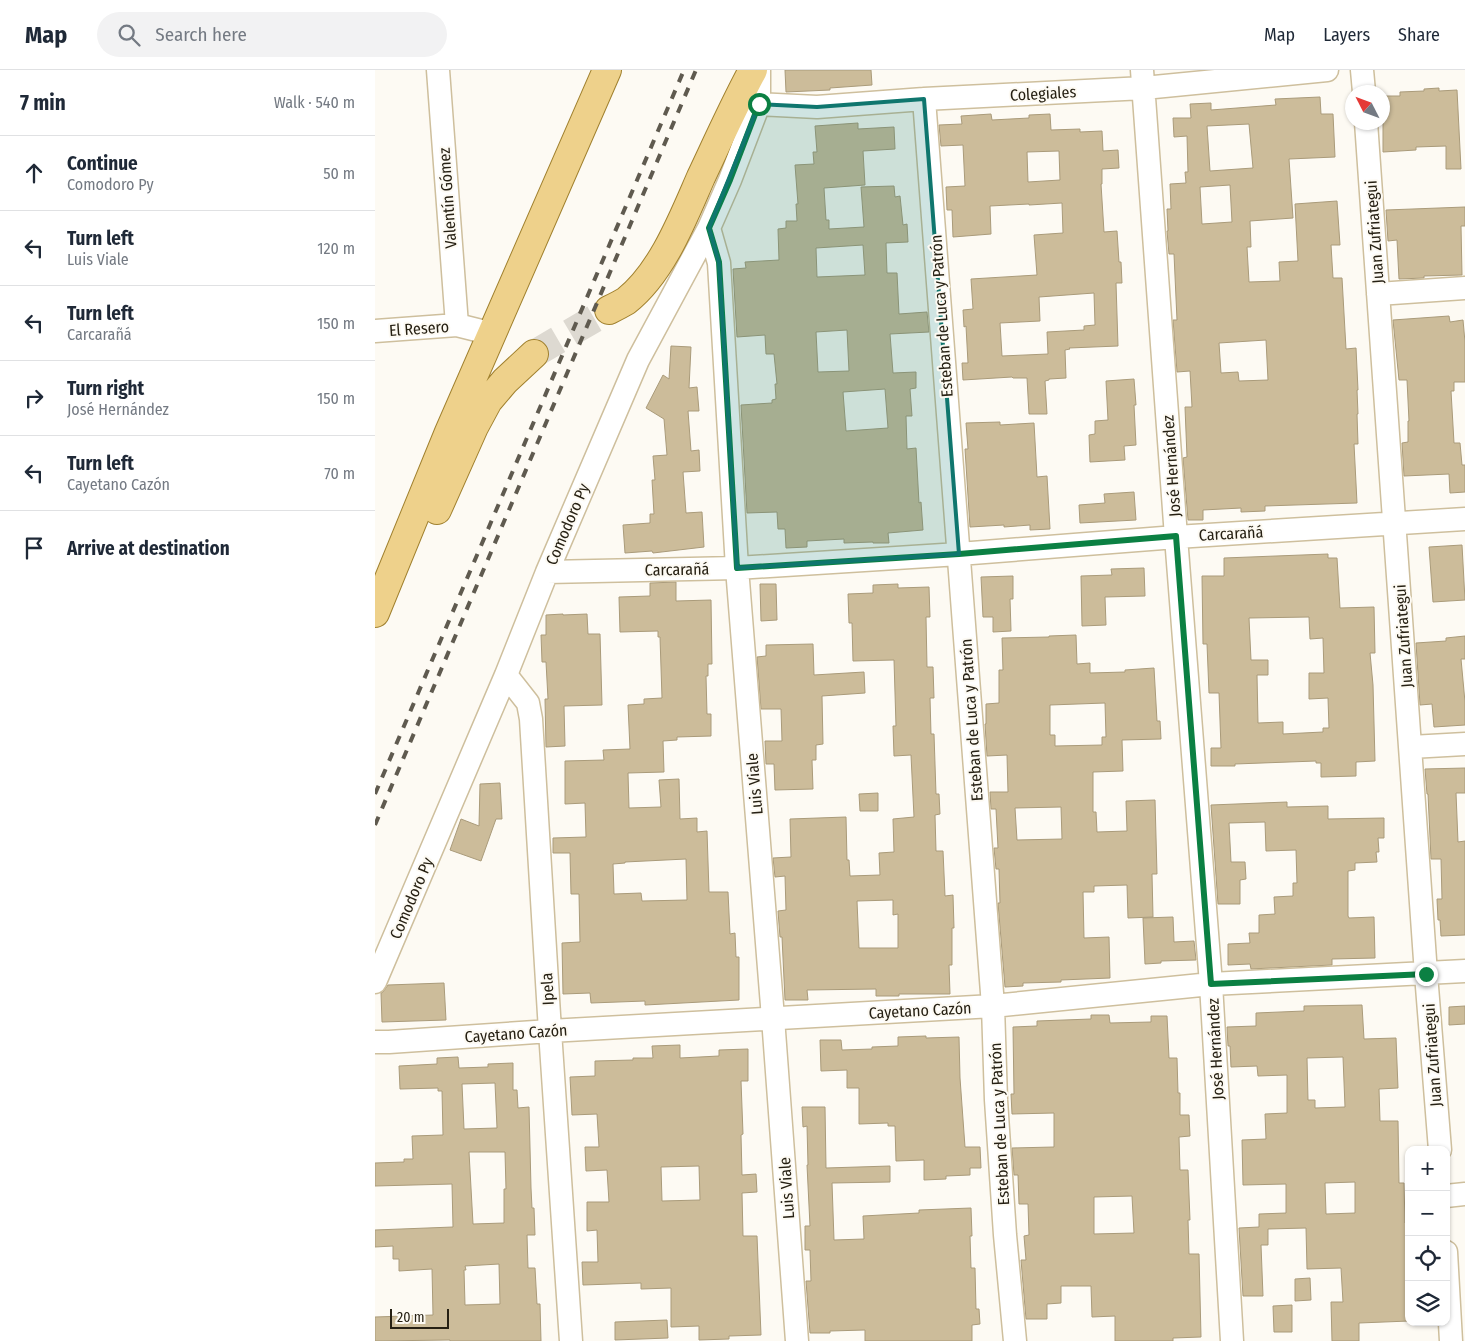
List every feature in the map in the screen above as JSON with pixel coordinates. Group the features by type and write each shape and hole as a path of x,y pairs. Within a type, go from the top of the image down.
{"main road":[{"path":"375,613 449,432 607,70"},
{"path":"609,310 625,301 653,272 677,230 738,98 753,70"},
{"path":"375,629 412,566 474,427 488,401 505,381 534,354"}],"street":[{"name":"Valentín Gómez","path":"437,70 457,325"},
{"name":"Comodoro Py","path":"375,982 506,676 547,572 637,360 709,228 730,180 759,104 759,70"},
{"name":"Colegiales","path":"759,104 817,107 1143,79 1327,70"},
{"path":"1362,70 1363,85"},
{"name":"José Hernández","path":"1143,79 1211,984 1232,1341"},
{"name":"Esteban de Luca y Patrón","path":"925,99 993,1006 997,1119 1005,1235 1015,1341"},
{"name":"Juan Zufriategui","path":"1367,130 1440,1146"},
{"name":"Luis Viale","path":"709,228 719,262 737,568 797,1341"},
{"path":"1378,294 1465,288"},
{"name":"El Resero","path":"375,331 457,325 493,334"},
{"name":"Carcarañá","path":"547,572 737,568 959,554 1176,536 1465,519"},
{"name":"Ipela","path":"506,676 528,704 531,719 571,1341"},
{"path":"1411,747 1465,744"},
{"name":"Cayetano Cazón","path":"375,1042 993,1006 1211,984 1465,971"},
{"path":"1450,1196 1465,1194"},
{"path":"1448,1281 1451,1341"}],"highlighted area":[{"path":"924,99 959,554 737,568 719,263 709,228 759,104 817,107"}],"building":[{"path":"785,70 871,70 872,85 830,88 830,90 786,92"},
{"path":"1439,88 1439,91 1457,90 1461,169 1446,169 1446,146 1416,147 1416,150 1383,152 1383,130 1390,130 1390,96 1400,96 1400,92 1424,91 1424,89"},
{"path":"1320,97 1321,114 1333,114 1335,157 1289,159 1293,218 1250,221 1251,247 1247,247 1249,282 1280,281 1279,262 1298,261 1295,204 1337,201 1340,245 1331,245 1333,278 1342,278 1346,349 1356,348 1358,444 1354,444 1357,503 1265,506 1265,511 1241,512 1241,508 1203,510 1203,520 1188,520 1183,458 1187,457 1185,407 1192,407 1190,371 1177,372 1173,320 1177,320 1174,254 1169,254 1167,231 1167,209 1171,209 1170,184 1186,183 1185,172 1188,172 1187,136 1174,137 1173,118 1191,118 1190,104 1211,103 1211,110 1276,105 1275,99","holes":["1249,124 1253,168 1210,171 1207,126","1230,185 1232,222 1202,224 1200,187","1266,340 1268,380 1239,381 1238,372 1221,373 1219,343"]},
{"path":"991,114 992,120 1029,118 1029,115 1050,114 1051,130 1080,129 1080,132 1102,131 1103,151 1118,150 1119,168 1102,169 1101,184 1104,232 1117,231 1119,262 1121,262 1122,283 1116,283 1118,346 1069,348 1065,350 1066,378 1045,381 1047,414 1029,414 1027,378 963,380 962,363 968,363 963,310 973,309 971,279 1037,275 1034,235 1063,233 1062,203 990,206 991,234 953,237 952,210 947,210 946,187 965,186 963,145 941,146 939,125 962,124 961,116","holes":["1059,151 1060,180 1028,182 1027,152","1094,293 1095,325 1084,326 1084,330 1047,332 1048,354 1002,356 1000,323 1040,321 1039,297"]},
{"path":"858,123 858,129 894,127 895,149 863,151 865,185 824,188 826,220 829,220 829,229 864,227 861,187 894,186 895,197 900,196 903,225 907,224 908,242 886,243 887,273 897,273 899,314 927,312 929,332 890,334 893,373 916,372 916,388 910,389 912,416 906,416 907,449 916,448 919,503 921,502 923,530 888,533 889,543 844,543 844,539 807,541 807,547 786,548 785,529 778,529 777,512 747,513 741,405 772,403 772,400 776,399 775,384 777,384 774,354 766,354 765,335 737,337 733,269 746,268 745,262 779,260 778,229 786,228 786,221 797,221 796,204 798,204 795,165 814,164 813,152 817,152 815,126","holes":["863,245 865,275 817,277 816,248","847,330 849,371 818,372 816,332","885,389 888,428 846,431 843,392"]},
{"path":"1465,207 1465,226 1461,226 1462,275 1399,279 1397,240 1388,241 1386,210"},
{"path":"1449,316 1450,322 1463,320 1465,342 1465,382 1454,382 1454,391 1451,391 1454,443 1460,443 1462,465 1465,465 1465,492 1450,493 1449,474 1404,476 1402,443 1408,442 1409,421 1407,380 1399,380 1393,320"},
{"path":"671,346 691,347 689,388 697,387 699,411 688,411 691,451 699,450 700,471 683,472 686,513 702,512 704,547 653,553 652,551 625,553 623,525 650,523 650,514 654,514 652,480 655,480 653,456 667,455 664,419 646,408 663,375 669,379"},
{"path":"1134,379 1136,445 1124,446 1125,460 1090,462 1089,435 1095,434 1095,421 1108,420 1106,381"},
{"path":"1000,422 1000,425 1034,423 1037,477 1047,476 1050,529 1030,530 1030,525 970,527 965,449 968,449 966,423"},
{"path":"1134,492 1136,520 1080,523 1079,505 1105,503 1104,494"},
{"path":"1462,545 1465,600 1433,602 1429,547"},
{"path":"1328,554 1328,558 1337,558 1340,608 1374,607 1375,653 1370,653 1373,685 1375,761 1356,762 1356,776 1321,777 1321,763 1316,763 1316,761 1211,766 1211,748 1221,748 1219,693 1209,693 1207,644 1203,644 1202,576 1224,576 1224,558","holes":["1309,617 1310,639 1323,638 1324,673 1309,673 1309,699 1328,698 1329,728 1323,728 1323,732 1283,734 1283,722 1258,723 1257,675 1268,675 1268,660 1251,660 1249,618"]},
{"path":"1144,568 1145,596 1105,597 1106,625 1082,626 1081,576 1112,575 1111,569"},
{"path":"1013,576 1013,599 1010,599 1011,631 993,632 993,617 983,617 981,577"},
{"path":"676,582 676,601 711,600 712,664 708,664 708,676 706,676 707,714 711,714 711,736 677,737 677,740 663,741 664,772 628,773 629,808 661,807 659,780 679,779 680,819 697,818 697,832 707,831 709,892 728,892 730,934 735,933 736,957 739,957 739,1000 645,1005 645,1001 591,1003 590,993 563,994 562,943 580,942 579,894 571,894 570,853 553,853 553,838 586,837 585,803 565,804 565,761 604,760 603,750 630,749 628,705 644,704 644,699 662,698 660,637 658,637 658,631 620,632 619,597 650,596 650,583","holes":["686,859 687,900 642,901 641,893 614,894 613,864"]},
{"path":"760,584 776,584 777,620 761,621"},
{"path":"898,584 898,588 929,587 930,617 926,617 927,667 933,667 934,698 930,698 931,734 934,734 936,794 939,794 940,814 935,815 936,851 943,851 945,896 953,895 954,928 952,928 952,965 949,965 950,994 876,996 876,989 807,990 808,1000 785,1000 782,937 780,937 778,911 786,910 785,876 775,877 773,858 791,857 790,819 846,817 847,860 849,860 850,876 880,875 879,853 894,852 893,819 914,817 911,755 894,756 893,726 896,726 894,660 853,661 852,623 849,623 848,594 873,593 873,585","holes":["893,900 893,915 898,914 898,948 859,948 857,901"]},
{"path":"587,614 588,634 600,634 602,705 564,706 565,746 546,747 545,699 548,699 546,662 542,662 541,635 546,635 546,615"},
{"path":"1076,635 1077,664 1090,663 1090,673 1125,672 1125,670 1154,668 1157,721 1160,721 1161,739 1122,740 1123,771 1093,772 1093,812 1096,812 1097,832 1127,831 1126,801 1155,800 1157,874 1152,874 1153,917 1128,918 1127,885 1094,886 1094,892 1083,892 1084,938 1109,937 1110,978 1023,983 1023,986 1005,987 998,903 1000,903 999,869 996,869 994,848 998,848 996,809 991,809 990,792 1008,792 1007,755 987,756 986,704 999,703 999,670 1003,670 1002,638","holes":["1105,703 1106,737 1102,737 1102,745 1055,746 1055,735 1050,735 1050,705","1061,807 1062,839 1017,840 1015,808"]},
{"path":"1465,636 1465,659 1461,659 1465,725 1434,727 1432,704 1420,705 1416,643 1446,641 1446,638"},
{"path":"813,644 814,675 864,672 865,693 822,696 823,744 816,745 816,760 812,760 813,789 775,790 774,764 766,764 765,741 782,741 781,709 761,709 757,657 766,656 766,645"},
{"path":"1465,768 1465,793 1456,793 1458,842 1465,841 1465,935 1441,936 1437,899 1442,899 1441,859 1431,859 1425,769"},
{"path":"500,783 502,819 496,819 481,861 450,850 461,819 479,826 480,784"},
{"path":"878,793 878,811 860,811 859,794"},
{"path":"1287,802 1287,807 1328,806 1328,819 1384,818 1384,838 1378,838 1379,852 1376,852 1377,862 1355,863 1355,870 1348,871 1348,916 1349,918 1374,917 1375,958 1332,959 1332,965 1251,969 1250,964 1228,965 1228,944 1250,943 1249,933 1259,933 1259,915 1275,914 1274,897 1293,896 1293,883 1297,883 1296,850 1266,851 1265,822 1229,823 1231,862 1245,862 1246,879 1240,880 1240,904 1218,904 1211,805"},
{"path":"1173,917 1174,942 1194,941 1196,960 1161,961 1161,963 1145,964 1143,918"},
{"path":"444,983 446,1020 382,1022 381,993 388,985"},
{"path":"1362,1005 1364,1039 1396,1038 1398,1088 1379,1089 1380,1121 1398,1121 1399,1183 1404,1183 1405,1321 1359,1323 1359,1341 1332,1341 1331,1302 1343,1302 1341,1268 1307,1269 1306,1228 1268,1229 1268,1245 1261,1245 1263,1296 1243,1296 1239,1228 1259,1227 1259,1214 1286,1213 1286,1184 1243,1185 1242,1140 1266,1139 1265,1114 1287,1113 1287,1075 1258,1076 1257,1066 1231,1067 1227,1027 1256,1026 1256,1013 1304,1011 1304,1006","holes":["1343,1057 1345,1107 1315,1108 1315,1100 1308,1100 1307,1058","1355,1182 1355,1213 1326,1214 1325,1183"]},
{"path":"1465,1006 1465,1024 1449,1025 1449,1007"},
{"path":"1091,1015 1109,1015 1110,1023 1151,1022 1151,1016 1167,1016 1169,1058 1177,1058 1180,1115 1189,1115 1190,1136 1179,1137 1180,1170 1188,1170 1189,1254 1199,1254 1201,1337 1173,1338 1173,1341 1115,1341 1115,1316 1092,1317 1091,1286 1061,1286 1061,1303 1047,1304 1047,1319 1026,1319 1021,1260 1026,1260 1024,1236 1029,1235 1028,1204 1019,1204 1018,1175 1014,1175 1012,1148 1054,1147 1054,1113 1012,1114 1011,1094 1014,1094 1013,1027 1037,1026 1037,1021 1091,1019","holes":["1132,1196 1134,1233 1094,1234 1094,1197"]},
{"path":"926,1036 926,1038 959,1037 965,1147 980,1147 981,1168 970,1168 970,1175 946,1176 946,1179 924,1180 924,1160 896,1161 895,1126 888,1126 888,1123 859,1124 859,1088 847,1088 847,1070 821,1071 820,1040 841,1040 842,1050 872,1049 872,1047 898,1046 898,1037"},
{"path":"680,1045 680,1058 719,1056 719,1050 748,1049 748,1081 741,1081 742,1175 756,1174 757,1192 742,1193 743,1236 757,1236 761,1335 729,1336 729,1339 699,1340 699,1326 671,1327 671,1288 641,1289 641,1283 583,1285 582,1262 598,1262 597,1230 587,1231 587,1202 609,1202 607,1170 586,1171 585,1147 599,1147 597,1114 572,1115 570,1077 595,1076 595,1061 653,1058 652,1046","holes":["699,1166 700,1200 662,1201 661,1167"]},
{"path":"458,1057 459,1068 488,1067 488,1064 513,1063 513,1090 517,1090 518,1108 529,1107 531,1188 535,1235 527,1235 528,1268 535,1268 537,1304 540,1304 541,1341 375,1341 375,1317 433,1315 432,1269 399,1271 399,1259 393,1259 393,1246 375,1247 375,1230 453,1227 452,1184 375,1186 375,1163 404,1162 404,1159 413,1159 412,1136 443,1135 442,1091 438,1091 438,1088 400,1089 399,1066 437,1064 437,1058","holes":["495,1083 497,1128 464,1129 462,1084","469,1152 505,1152 506,1189 504,1189 504,1223 473,1224","499,1264 500,1304 465,1305 465,1266"]},
{"path":"802,1107 825,1107 826,1168 890,1166 890,1182 832,1183 834,1240 864,1239 863,1216 919,1213 919,1210 971,1208 971,1268 975,1268 976,1309 979,1309 980,1324 972,1325 972,1341 865,1341 865,1330 810,1333 806,1281 811,1281 810,1250 805,1250 805,1226 810,1226 807,1126 803,1127"},
{"path":"1310,1278 1311,1300 1295,1301 1295,1279"},
{"path":"1292,1305 1292,1332 1274,1332 1273,1306"},
{"path":"667,1320 668,1338 615,1340 615,1322"}],"tunnel":[{"path":"534,354 609,310"}],"railway":[{"path":"375,794 684,70"},
{"path":"375,825 696,70"}],"route":[{"path":"759,104 730,180 709,228 719,262 737,568 959,554 1176,536 1211,984 1426,974"}]}
